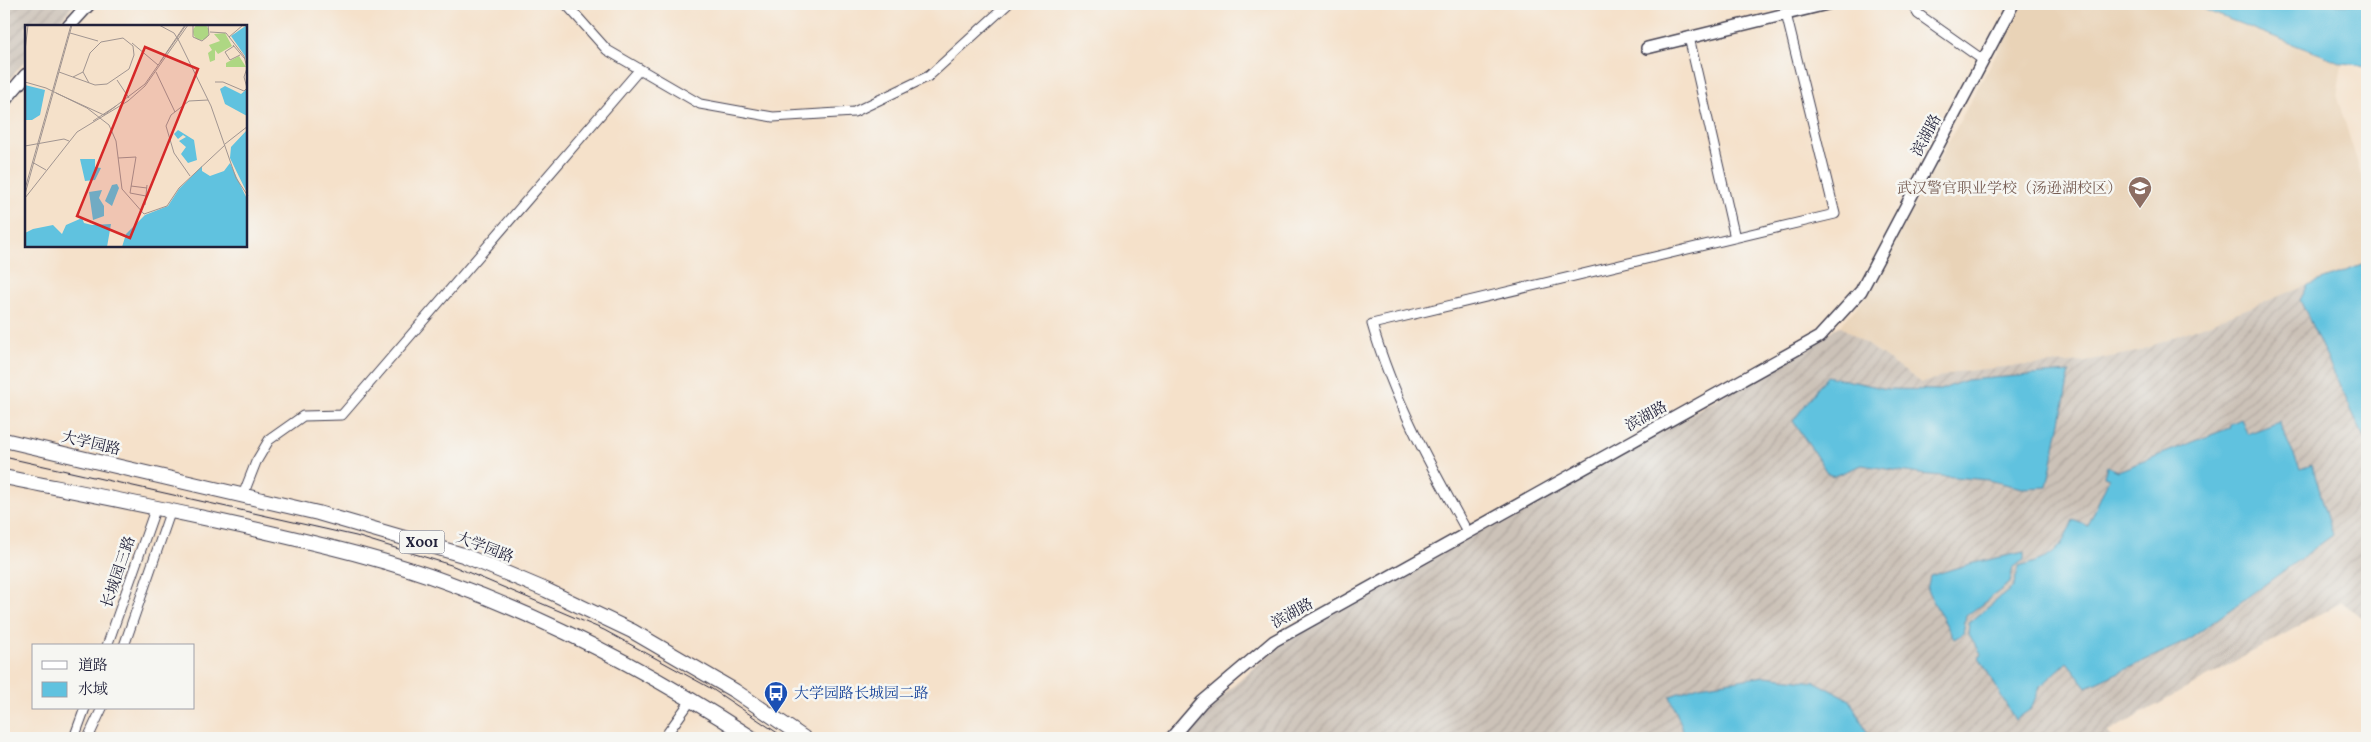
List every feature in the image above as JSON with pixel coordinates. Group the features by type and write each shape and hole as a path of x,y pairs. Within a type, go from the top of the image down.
{"main road":[{"path":"70,25 89,4"},
{"path":"4,101 25,76"},
{"name":"大学园路","path":"4,440 374,527 463,555 546,590 632,630 735,690 804,738"},
{"name":"X001","path":"4,477 171,510 378,559 450,583 550,625 611,654 692,699 752,738"}],"street":[{"path":"566,4 607,50 700,104 773,117 854,112 928,76 1008,4"},
{"path":"1648,48 1827,4"},
{"path":"1912,4 1918,14 1983,60"},
{"name":"滨湖路","path":"1171,738 1202,702 1274,641 1819,337 1861,291 2013,4"},
{"path":"1468,533 1422,451 1383,362 1372,324 1835,214 1786,14"},
{"path":"1689,37 1735,238"},
{"path":"243,495 256,462 269,440 303,416 342,415 640,69"},
{"name":"长城园三路","path":"108,644 156,507"},
{"name":"长城园三路","path":"125,644 171,510"},
{"path":"664,738 692,699"},
{"path":"74,738 84,710"},
{"path":"88,738 101,710"}],"shaded area":[{"path":"4,4 75,4 56,25 25,25 25,61 4,85"},
{"name":"武汉警官职业学校（汤逊湖校区）","path":"2023,4 2194,4 2210,12 2342,63 2337,97 2367,193 2367,263 2136,352 2086,362 2012,366 1957,372 1922,383 1840,326 1878,283 1904,224"},
{"path":"2308,285 2300,300 2367,444 2367,622 2342,602 2108,732 2112,738 1180,738 1200,715 1291,636 1660,432 1840,326 1922,383 1957,372 2012,366 2086,362 2136,352"}],"water":[{"path":"2194,4 2367,4 2367,66 2342,63 2210,12"},
{"path":"2367,263 2367,444 2300,300 2308,285"},
{"path":"2070,372 2047,487 2022,488 1988,480 1919,474 1862,465 1834,476 1828,474 1793,421 1827,376 1887,389 1940,390 1966,380"},
{"path":"2241,419 2247,434 2279,422 2300,469 2312,465 2333,535 2187,641 2087,687 2067,662 2040,687 2031,709 2015,720 1979,657 1982,655 1968,633 1969,623 2013,587 2019,567 2047,557 2054,552 2059,547 2073,520 2088,526 2109,478 2104,476 2107,466 2118,471 2229,428 2230,424"},
{"path":"2024,552 2024,560 2013,567 2010,583 1966,616 1963,634 1954,639 1927,590 1930,576 1969,564"},
{"path":"1765,676 1816,682 1850,700 1870,738 1686,738 1670,696 1699,686"}],"tram line":[{"path":"4,457 356,536 451,565 604,630 712,689 785,738"}],"place":[{"name":"武汉警官职业学校（汤逊湖校区）","path":"2140,209"},
{"name":"大学园路长城园二路","path":"776,714"}]}
